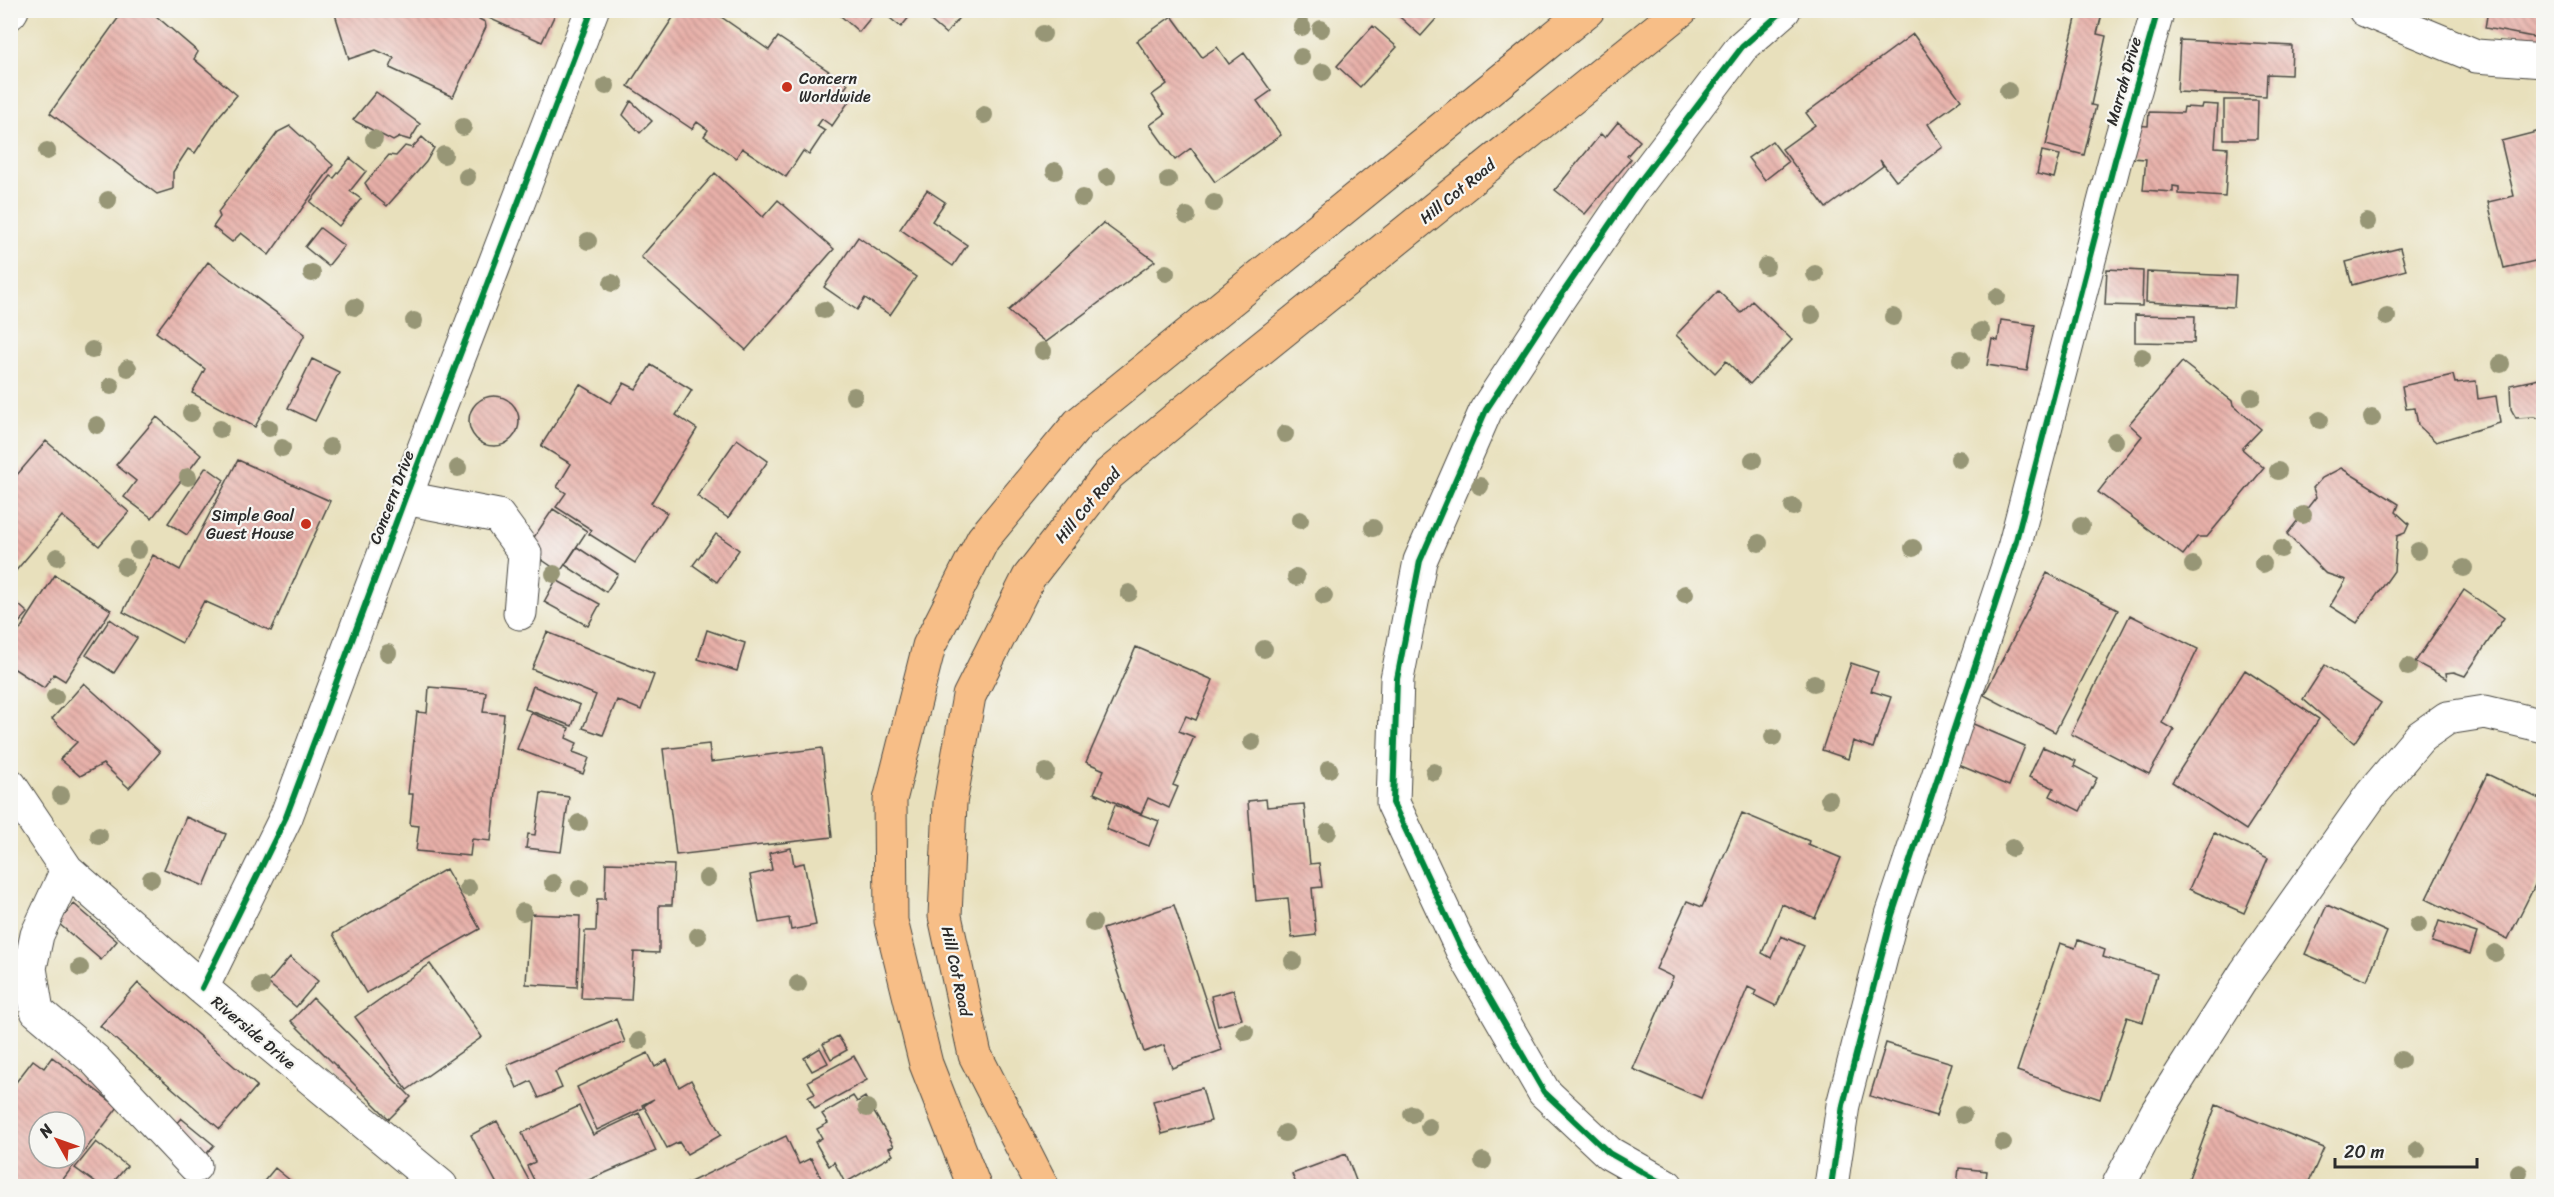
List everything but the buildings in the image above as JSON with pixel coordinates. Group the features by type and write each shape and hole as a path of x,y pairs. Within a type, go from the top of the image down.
{"main road":[{"path":"974,1186 926,1064 891,921 890,800 929,646 983,539 1079,423 1588,10"},
{"name":"Hill Cot Road","path":"1042,1186 975,1055 945,916 950,803 969,696 1029,577 1109,474 1681,10"}],"street":[{"name":"Concern Drive","path":"202,988 286,818 405,498 592,10"},
{"path":"1666,1186 1609,1153 1544,1092 1462,950 1393,803 1397,679 1420,561 1486,410 1631,193 1742,47 1784,10"},
{"name":"Marrah Drive","path":"1831,1186 1843,1105 1892,915 2014,548 2115,160 2158,10"},
{"path":"2365,10 2476,56 2544,61"},
{"path":"405,498 498,516 525,553 520,613"},
{"path":"2118,1186 2157,1112 2246,972 2371,795 2420,737 2447,718 2485,712 2544,726"},
{"name":"Riverside Drive","path":"10,784 68,870 202,988 441,1186"},
{"path":"68,870 37,936 32,957 30,968 37,1011 95,1060 195,1166"}],"cycle path":[{"path":"202,988 286,817 405,498 592,10"},
{"path":"1667,1186 1609,1153 1544,1092 1462,950 1393,803 1397,679 1420,561 1486,410 1631,193 1742,47 1784,10"},
{"path":"1831,1186 1843,1105 1892,915 2014,548 2115,160 2158,10"}],"place":[{"name":"Concern Worldwide","path":"787,87"},
{"name":"Simple Goal Guest House","path":"306,524"}]}
